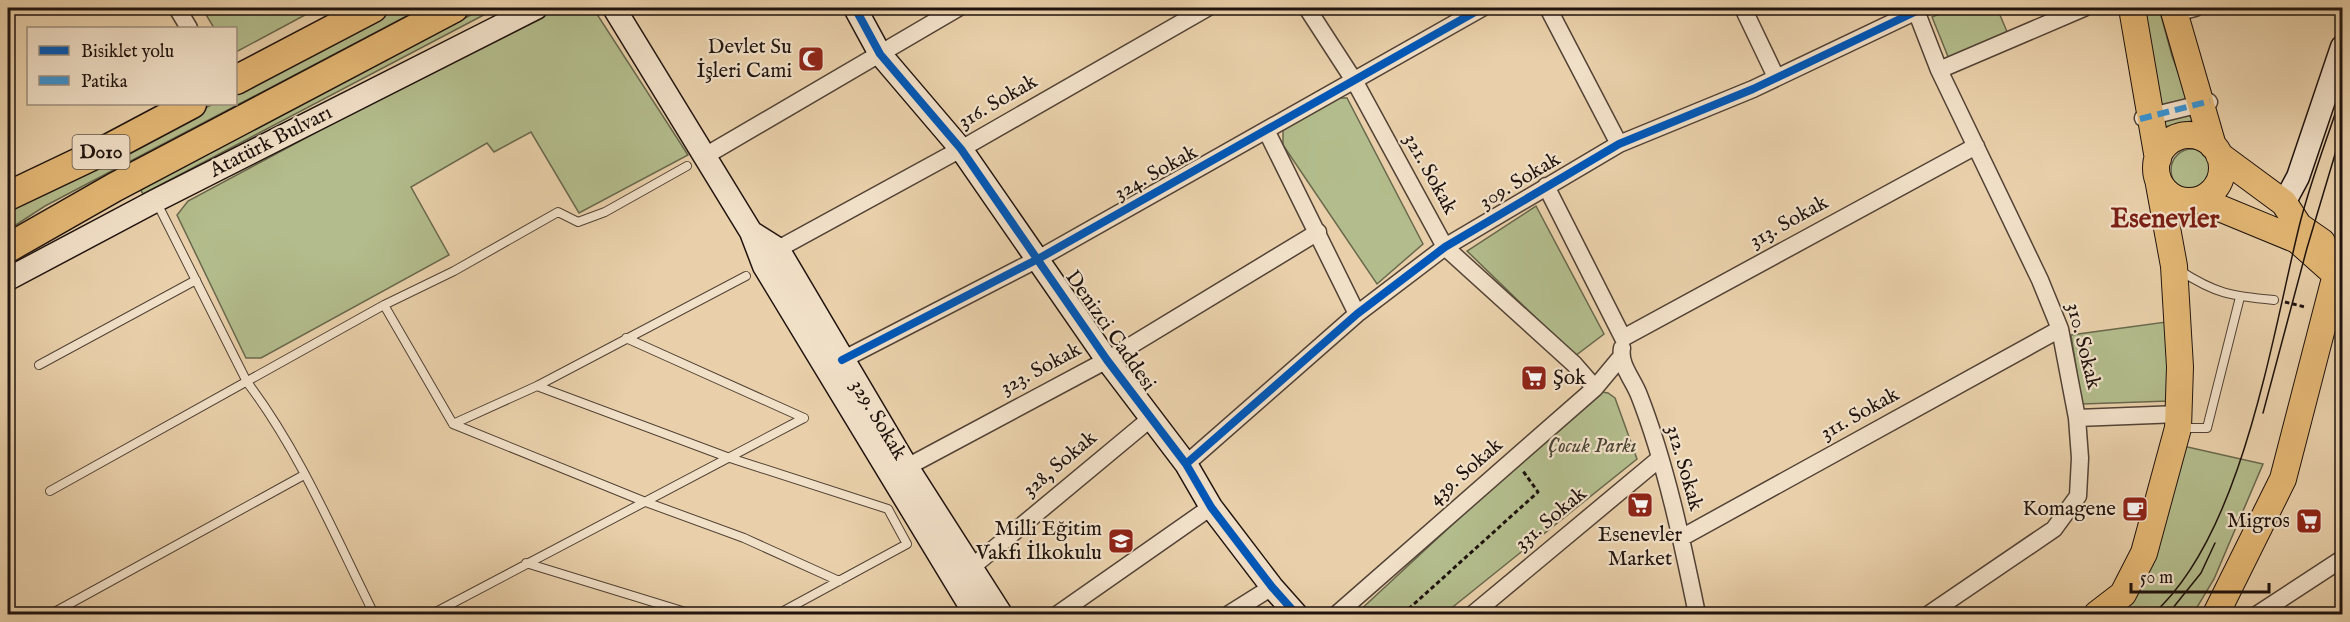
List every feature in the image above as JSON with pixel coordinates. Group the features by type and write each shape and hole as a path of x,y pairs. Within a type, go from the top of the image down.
{"highway":[{"path":"237,79 373,8"},
{"name":"Atatürk Bulvarı","path":"8,248 115,187 454,8"},
{"name":"D010","path":"8,196 111,147 190,105"}],"main road":[{"path":"2132,8 2145,118 2164,190 2175,198 2187,201 2200,200 2296,240 2341,263"},
{"path":"2181,10 2221,177 2217,187 2200,200"},
{"path":"2097,615 2123,594 2144,553 2173,453 2178,421 2180,367 2174,266 2158,169 2168,143 2186,136 2205,140 2284,203 2299,226 2341,263"},
{"path":"2216,615 2283,479 2341,263"}],"street":[{"path":"177,8 188,27"},
{"name":"Atatürk Bulvarı","path":"8,279 155,201 536,8"},
{"name":"329. Sokak","path":"614,8 696,161 752,232 778,249 907,467 1001,615"},
{"name":"Denizci Caddesi","path":"855,8 880,54 961,149 1107,360 1186,464 1211,507 1296,615"},
{"path":"696,161 958,8"},
{"name":"316. Sokak","path":"778,249 961,149 1207,8"},
{"name":"321. Sokak","path":"1307,8 1354,82 1445,248 1574,364 1594,388"},
{"name":"324. Sokak","path":"842,360 1038,260 1482,8"},
{"path":"1548,8 1619,144"},
{"path":"1743,8 1776,77"},
{"name":"309. Sokak","path":"1186,464 1357,314 1445,248 1619,144 1776,77 1918,8"},
{"name":"310. Sokak","path":"1918,8 1940,70 2040,280 2060,329 2077,418 2080,458 2078,496 2054,529 1929,615"},
{"path":"1940,70 2084,8"},
{"path":"2284,203 2298,177 2343,47"},
{"path":"2145,118 2205,103"},
{"path":"1267,132 1357,314"},
{"name":"313. Sokak","path":"1623,338 1976,146"},
{"path":"1546,186 1623,338 1620,358"},
{"name":"329. Sokak","path":"752,232 764,266 975,615"},
{"name":"323. Sokak","path":"907,467 1107,360 1318,232"},
{"name":"311. Sokak","path":"1681,538 2060,329"},
{"name":"439. Sokak","path":"1337,615 1594,388 1620,358"},
{"name":"312. Sokak","path":"1620,358 1639,394 1659,459 1681,538 1698,615"},
{"path":"2077,418 2178,421"},
{"name":"328, Sokak","path":"972,567 1150,419"},
{"name":"331. Sokak","path":"1473,615 1659,459"},
{"path":"1058,615 1211,507"},
{"path":"2258,615 2343,559"},
{"path":"1229,615 1272,587"}],"lane":[{"path":"50,491 384,305 453,271 558,212 578,222 605,212 696,161"},
{"path":"155,201 247,382 264,404 304,475 374,615"},
{"path":"2174,266 2209,289 2240,297 2274,300"},
{"path":"453,424 537,386 746,276"},
{"path":"39,365 196,280"},
{"path":"2178,421 2207,428 2240,297"},
{"path":"384,305 453,424 643,501 744,538 839,581"},
{"path":"433,614 643,501 804,418 626,338"},
{"path":"537,386 727,457 888,509 907,544 778,615"},
{"path":"51,615 304,475"},
{"path":"526,563 692,615"}],"path":[{"path":"2274,300 2327,313"},
{"path":"1403,615 1538,492 1515,459"}],"green space":[{"path":"202,8 318,8 237,51 237,27 213,27"},
{"path":"396,8 422,8 45,206 8,230 8,208 211,105 237,105 237,90"},
{"path":"484,8 497,8 143,194 140,189"},
{"path":"549,8 593,8 688,155 579,213 531,132 494,152 487,143 411,187 449,255 261,358 246,358 177,215 188,201"},
{"path":"1954,8 1997,8 2008,34 1949,59 1932,17"},
{"path":"2145,8 2159,8 2172,56 2196,120 2164,127"},
{"path":"1339,98 1347,98 1423,244 1377,284 1283,145 1283,129"},
{"path":"2192,149 2200,150 2207,155 2212,162 2212,178 2207,185 2200,190 2192,191 2184,190 2177,185 2172,178 2171,170 2172,162 2177,155 2184,150"},
{"path":"1536,206 1604,334 1575,356 1467,251"},
{"path":"2166,322 2169,401 2082,404 2071,335"},
{"name":"Çocuk Parkı","path":"1596,391 1608,393 1615,398 1637,459 1444,614 1356,614"},
{"path":"2183,446 2263,464 2214,579 2193,614 2112,614"}],"tram line":[{"path":"2153,614 2184,579 2209,536 2231,487 2264,379 2303,210 2342,93"},
{"path":"2263,413 2307,248 2342,131"},
{"path":"2168,614 2201,573 2215,543"}],"marked path":[{"path":"2140,119 2210,101"}],"cycle path":[{"path":"855,8 880,54 961,149 1107,360 1186,464 1211,507 1272,587 1296,614"},
{"path":"842,360 1038,259 1482,8"},
{"path":"1186,464 1357,314 1445,247 1619,144 1753,89 1923,8"}],"place":[{"name":"Devlet Su İşleri Cami","path":"811,59"},
{"name":"Şok","path":"1534,378"},
{"name":"Esenevler Market","path":"1640,505"},
{"name":"Komagene","path":"2135,509"},
{"name":"Migros","path":"2309,521"},
{"name":"Milli Eğitim Vakfı İlkokulu","path":"1121,541"}],"district":[{"name":"Esenevler","path":"2165,220"}]}
